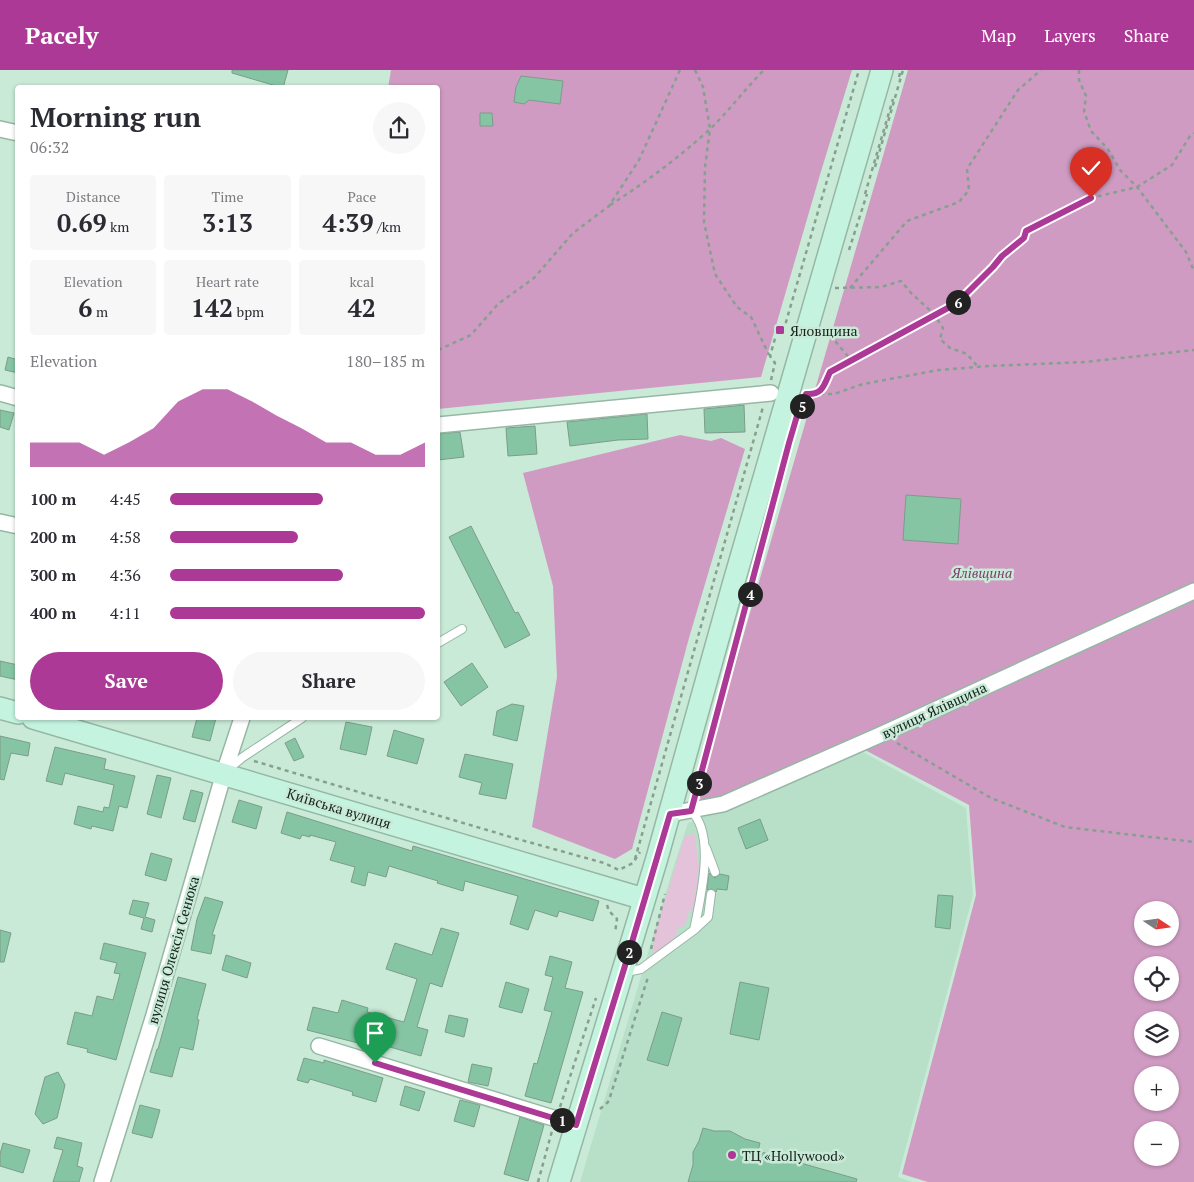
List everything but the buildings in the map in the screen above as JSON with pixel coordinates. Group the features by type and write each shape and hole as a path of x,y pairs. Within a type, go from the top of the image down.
{"main road":[{"path":"559,1182 644,899 678,809 733,585 882,70"},
{"path":"0,708 15,712"},
{"name":"Київська вулиця","path":"40,720 644,899"}],"street":[{"path":"0,129 15,132"},
{"path":"0,393 15,397"},
{"path":"440,425 769,393"},
{"path":"0,522 15,525"},
{"name":"вулиця Ялівщина","path":"678,809 723,804 882,734 1194,591"},
{"name":"вулиця Олексія Сенюка","path":"102,1182 241,720"},
{"path":"319,1046 576,1125"}],"lane":[{"path":"440,642 462,629"},
{"path":"224,773 243,757 299,720"},
{"path":"678,809 696,816 715,872"},
{"path":"694,930 704,868 704,842"},
{"path":"624,969 631,971 641,969 694,930 708,917 711,894"}],"path":[{"path":"609,206 639,160 680,70"},
{"path":"633,863 769,393 775,364 751,317 737,307 716,274 704,222 705,166 710,129 703,87 695,70"},
{"path":"440,349 471,335 498,304 534,278 573,233 609,206 639,187 710,129 764,70"},
{"path":"770,356 778,328 786,322 859,70"},
{"path":"848,253 903,70"},
{"path":"850,288 907,222 959,202 969,190 967,169 1018,90 1041,70"},
{"path":"1080,70 1079,80 1086,96 1084,111 1091,131 1108,150 1120,170 1138,187 1186,252 1194,271"},
{"path":"815,394 822,389 830,372 957,303 1002,256 1024,238 1026,231 1091,198 1138,187 1172,165 1190,136 1194,133"},
{"path":"834,296 840,279"},
{"path":"836,288 882,287 901,281 934,314 943,328 940,339 950,348 967,354 978,367"},
{"path":"822,337 824,327 851,360"},
{"path":"804,400 804,393 834,394 863,384 903,375 939,370 1085,362 1194,350"},
{"path":"678,809 752,584"},
{"path":"882,734 991,798 1065,827 1194,842"},
{"path":"243,757 604,863 619,870 633,863 640,852"},
{"path":"605,901 609,911 617,919 614,941"},
{"path":"538,1182 556,1118 596,997"}],"shaded area":[{"path":"861,751 966,808 973,895 898,1177 913,1182 580,1182 688,823"},
{"path":"692,832 695,835 699,867 694,911 690,910 684,927 679,926 675,938 654,954 653,939 684,838 685,836 691,836"}],"green space":[{"path":"391,70 852,70 761,377 440,409 440,85 388,85"},
{"name":"Ялівщина","path":"908,70 1194,70 1194,1182 928,1182 902,1174 976,895 969,805 848,741 708,806 697,795"},
{"path":"680,435 711,441 721,438 745,449 689,638 632,849 615,859 532,827 557,677 553,586 523,473"}],"place":[{"name":"Яловщина","path":"780,330"},
{"name":"ТЦ «Hollywood»","path":"732,1155"}],"route":[{"path":"375,1063 576,1125 670,814 691,811 789,443 799,409 806,394 815,394 822,389 830,372 957,303 1002,256 1024,238 1026,231 1091,198"}]}
